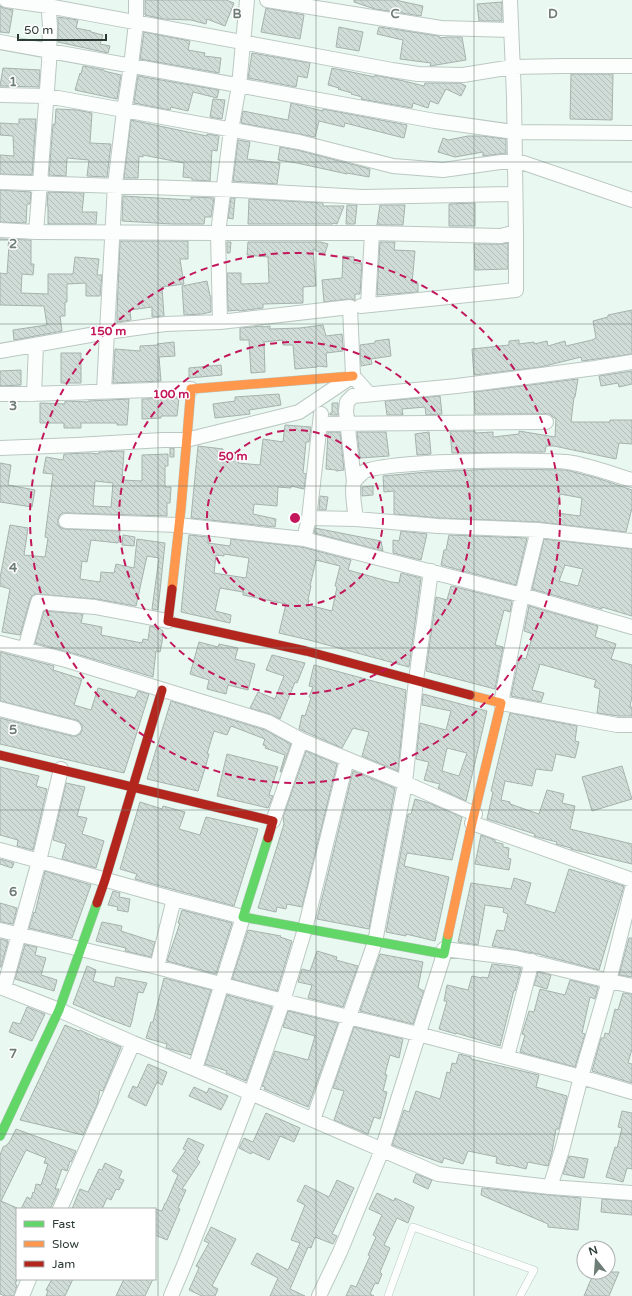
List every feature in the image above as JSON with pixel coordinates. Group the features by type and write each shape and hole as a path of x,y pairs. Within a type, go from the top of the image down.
{"street":[{"path":"6,0 48,3 136,23 418,74 463,75 512,67 632,66"},
{"path":"104,391 111,233 124,111 132,66 136,23 136,0"},
{"path":"220,322 218,233 231,130 239,86 247,0"},
{"path":"266,0 441,28 510,30"},
{"path":"0,351 107,332 165,324 220,322 516,290 516,194 510,0"},
{"path":"36,232 47,96 50,26 48,3"},
{"path":"0,42 435,121 514,132 632,133"},
{"path":"0,95 47,96 299,142 393,166 443,170 515,160 632,200"},
{"path":"0,182 223,190 362,197 516,194"},
{"path":"0,230 111,233 372,233 501,236 516,232"},
{"path":"368,305 372,233"},
{"path":"350,308 353,376 369,394"},
{"path":"34,394 36,345"},
{"path":"356,519 354,482 346,412 347,402 353,396 457,386 632,362"},
{"path":"0,394 191,389 353,376"},
{"path":"0,448 163,440 187,437 299,412 353,376"},
{"path":"168,621 191,389"},
{"path":"304,539 309,518 321,419 348,424 546,422"},
{"path":"354,482 363,472 377,468 416,463 520,460 569,462 632,480"},
{"path":"309,518 356,519 438,526 538,530 632,540"},
{"path":"66,521 178,525 304,539 522,595 632,627"},
{"path":"319,1296 340,1252 382,1150 444,951 473,818 501,703 522,595 538,530"},
{"path":"313,1120 375,942 405,782 416,680 431,571"},
{"path":"25,649 38,602 95,607 306,651 501,703 617,724 632,725"},
{"path":"0,643 66,660 268,722 301,740 405,782 473,818 632,880"},
{"path":"0,1136 59,1010 105,880 162,690"},
{"path":"0,709 74,728"},
{"path":"195,1069 301,740"},
{"path":"0,755 274,821"},
{"path":"171,1296 186,1263 283,1001 306,929 347,759"},
{"path":"61,769 39,861 19,934 2,987 59,1010 438,1174 550,1186 632,1192"},
{"path":"0,850 243,917 375,942 516,958 632,986"},
{"path":"550,1186 562,1150 632,889"},
{"path":"157,967 174,899"},
{"path":"0,930 157,967 283,1001 581,1076 632,1092"},
{"path":"507,1057 532,961"},
{"path":"60,1208 133,1043"},
{"path":"22,1296 29,1280"}],"lane":[{"path":"388,1296 413,1227 534,1270 520,1296"}],"building":[{"path":"145,0 226,0 234,3 225,26 207,19 206,24 191,20 163,19 145,15"},
{"path":"354,0 395,0 423,6 421,16 375,9 354,2"},
{"path":"502,2 502,21 479,21 477,4"},
{"path":"0,6 13,10 9,33 0,32"},
{"path":"266,8 304,15 300,39 261,32"},
{"path":"58,17 78,20 76,28 103,35 100,44 110,46 108,53 58,42"},
{"path":"339,27 363,32 359,51 336,47"},
{"path":"379,27 439,36 439,38 462,37 466,60 430,66 431,63 400,59 403,40 377,34"},
{"path":"144,32 190,41 188,50 205,53 204,56 221,58 219,73 140,59"},
{"path":"252,53 310,63 307,78 298,76 296,87 248,78"},
{"path":"83,66 121,75 117,99 75,90"},
{"path":"3,68 40,70 39,87 0,86"},
{"path":"332,68 375,77 375,75 424,86 425,83 460,83 466,86 461,96 446,89 438,104 430,101 428,108 413,103 412,108 361,99 362,97 328,85"},
{"path":"571,74 613,74 612,120 570,119"},
{"path":"138,76 219,90 217,98 193,92 188,111 171,107 170,110 134,103"},
{"path":"213,99 225,100 222,119 210,117"},
{"path":"291,103 323,111 323,109 407,125 404,138 345,123 344,127 319,121 315,137 241,123 243,111 288,120"},
{"path":"56,109 77,110 92,113 90,143 111,144 107,177 87,176 89,160 67,158 66,176 49,175 53,124 55,125"},
{"path":"19,119 36,119 32,175 0,174 0,155 14,156 13,136 0,135 0,123 19,124"},
{"path":"131,120 207,136 207,134 219,136 217,151 212,150 210,181 192,180 192,178 183,177 184,163 143,155 143,157 139,156 138,178 124,178"},
{"path":"468,136 506,139 506,153 483,156 483,152 455,157 438,152 443,138 448,140"},
{"path":"238,140 250,142 247,159 280,163 277,184 233,181"},
{"path":"280,147 370,169 369,177 278,160"},
{"path":"0,190 31,192 30,204 27,204 26,223 0,222"},
{"path":"48,192 84,193 82,212 97,212 96,224 48,224"},
{"path":"123,196 191,200 191,197 214,198 211,217 205,217 204,224 172,224 122,221"},
{"path":"231,198 235,198 233,219 228,218"},
{"path":"249,199 323,203 323,206 344,206 337,224 248,224"},
{"path":"475,203 475,226 449,226 449,204"},
{"path":"347,205 357,205 355,224 346,224"},
{"path":"380,205 405,205 403,225 377,225"},
{"path":"0,239 31,240 31,264 34,264 33,275 22,274 21,293 48,294 48,274 73,274 75,257 99,259 97,275 102,275 100,296 86,296 86,283 67,284 65,316 60,316 62,331 14,340 13,330 47,325 44,306 0,305 0,273 7,274 9,240"},
{"path":"120,241 188,241 188,259 180,259 184,284 162,287 164,316 152,317 152,307 130,310 131,320 117,322"},
{"path":"227,242 231,242 230,253 227,253"},
{"path":"248,242 321,242 328,244 325,253 321,253 313,249 316,286 303,287 303,303 263,304 263,308 228,311 227,273 241,273 241,284 269,283 268,257 247,255"},
{"path":"380,242 395,242 394,250 415,251 412,283 418,283 418,292 377,295"},
{"path":"508,243 508,269 475,270 474,244"},
{"path":"343,256 354,257 354,263 362,263 360,294 355,294 355,300 349,299 324,302 322,280 342,278"},
{"path":"207,281 211,296 211,312 184,315 182,286"},
{"path":"632,310 632,354 582,361 581,357 541,367 474,375 472,349 509,345 509,341 519,340 519,344 534,342 534,344 547,341 548,346 565,341 566,346 592,340 596,338 593,321 608,317 608,315"},
{"path":"323,325 326,336 342,334 343,351 326,353 327,367 317,366 295,369 293,345 283,345 283,340 264,342 265,372 251,373 249,340 240,340 240,328 270,326 270,329 300,328"},
{"path":"389,339 391,356 371,359 372,364 361,366 360,345"},
{"path":"174,342 175,356 159,357 161,381 113,383 115,349 140,351 140,346"},
{"path":"61,353 81,353 81,383 61,383"},
{"path":"221,365 222,375 189,378 189,368"},
{"path":"21,370 21,385 0,386 0,371"},
{"path":"632,371 632,384 619,387 618,383 601,386 599,376"},
{"path":"578,379 571,422 610,422 610,420 632,420 632,444 619,443 616,459 554,446 546,446 545,452 452,453 450,431 475,431 475,433 493,432 493,437 519,434 519,431 555,437 556,418 550,414 475,414 474,392"},
{"path":"279,394 281,405 249,410 250,414 215,418 213,404 235,401 235,397"},
{"path":"440,396 442,414 426,415 425,407 402,409 403,415 387,415 385,401"},
{"path":"179,398 177,416 161,416 161,418 142,419 142,399"},
{"path":"129,399 127,425 117,425 117,423 81,423 81,428 64,428 64,423 40,423 40,403 65,404 65,401 88,402"},
{"path":"332,403 338,403 338,415 330,415 330,413 332,413"},
{"path":"285,425 311,427 309,442 306,442 303,473 306,474 304,489 291,486 291,488 278,487 277,506 254,504 253,514 276,519 275,527 191,518 198,446 240,453 238,463 260,465 263,439 283,442"},
{"path":"328,432 340,432 344,470 336,471 326,469"},
{"path":"357,432 386,432 389,456 360,458"},
{"path":"429,432 431,454 417,455 415,434"},
{"path":"170,448 174,448 174,457 170,457"},
{"path":"124,451 122,480 142,481 142,455 168,454 168,466 165,466 165,487 171,488 170,503 167,503 167,516 62,513 59,516 58,525 65,529 120,531 118,543 91,540 87,562 82,561 80,579 100,582 101,572 114,573 116,564 134,568 137,539 165,543 158,610 152,609 159,558 147,556 136,606 96,599 35,594 30,600 20,635 2,632 10,589 0,586 0,578 10,525 28,528 24,555 45,557 48,538 45,537 53,474 43,473 46,457 63,460 64,454 99,454 99,452","holes":["95,481 113,483 111,507 93,506"]},
{"path":"0,463 11,465 8,485 35,490 32,507 0,502"},
{"path":"495,469 566,470 597,478 632,490 632,508 626,532 539,522 439,518 394,514 394,491 384,492 383,476 427,472","holes":["560,494 582,498 580,516 557,513"]},
{"path":"373,486 373,495 362,496 362,487"},
{"path":"320,496 328,497 326,510 319,510"},
{"path":"315,528 381,541 383,551 314,533"},
{"path":"401,531 427,534 421,560 393,553 393,540 399,541"},
{"path":"123,535 135,537 134,546 122,545"},
{"path":"189,535 208,537 208,543 230,546 231,539 302,547 351,560 348,570 391,582 399,583 401,573 421,578 409,667 279,633 286,604 243,595 243,592 220,588 215,611 231,615 230,623 181,612","holes":["224,554 249,558 246,578 214,573 216,555 224,556","316,560 340,566 335,586 337,587 332,611 308,605 310,586"]},
{"path":"449,535 527,538 516,585 441,565"},
{"path":"544,539 632,549 632,616 532,589","holes":["565,565 583,569 578,586 559,581"]},
{"path":"451,586 512,601 510,612 504,610 495,645 503,647 495,689 426,671 436,597 447,600"},
{"path":"529,606 598,626 595,637 616,644 611,659 632,665 632,696 630,707 632,707 632,716 597,713 600,689 594,687 596,680 540,664 532,690 544,693 541,702 511,696 519,657 526,659 533,634 524,631"},
{"path":"44,611 83,614 81,623 102,627 101,635 142,643 143,639 148,640 150,626 159,628 163,631 162,642 160,652 156,651 153,677 35,643"},
{"path":"199,642 218,647 219,644 238,648 235,659 255,664 248,690 228,685 226,694 207,689 209,680 190,674"},
{"path":"0,652 54,666 53,670 82,679 74,705 91,710 98,688 135,698 138,691 149,694 124,773 0,744 0,718 72,736 80,734 82,726 80,722 76,720 0,701"},
{"path":"272,655 305,663 297,683 295,682 280,719 270,714 250,708 258,692 275,699 284,676 266,670"},
{"path":"314,665 406,690 398,771 362,756 369,732 353,728 342,748 299,729 302,715 305,716 311,698 309,697 313,687 309,686"},
{"path":"423,694 487,711 466,801 438,788 440,784 424,780 429,762 416,759 420,723 446,730 451,711 422,705","holes":["447,748 467,753 459,776 442,771"]},
{"path":"171,701 265,730 291,744 281,772 285,755 265,748 266,746 263,745 265,739 231,726 227,735 214,731 198,791 147,779"},
{"path":"510,713 577,726 575,741 579,742 575,758 556,754 552,771 536,769 532,786 505,781 501,800 510,802 510,804 539,814 547,790 564,794 562,803 575,806 570,829 632,844 632,864 571,849 556,844 557,842 534,836 535,834 487,819 493,792 491,791"},
{"path":"306,751 337,764 302,907 287,904 286,909 277,907 276,912 258,908 284,824 283,817"},
{"path":"227,754 278,767 269,795 273,796 268,808 217,796"},
{"path":"622,766 632,799 592,811 582,777"},
{"path":"0,767 39,776 36,786 47,789 33,850 17,846 18,840 0,835"},
{"path":"353,771 395,788 369,929 317,919"},
{"path":"66,783 85,787 77,816 87,818 82,834 104,841 96,868 62,859 66,844 53,840"},
{"path":"415,799 429,803 462,817 452,860 407,853 404,866 449,877 435,941 406,934 406,936 386,932 408,814 411,814"},
{"path":"140,802 162,809 163,806 185,812 179,829 200,835 206,817 258,829 234,906 135,879 137,874 120,869"},
{"path":"481,835 503,844 503,847 509,848 508,858 511,859 509,870 475,864"},
{"path":"0,859 14,863 12,868 0,864"},
{"path":"569,869 624,886 599,970 534,953 492,946 497,930 504,931 508,914 503,912 504,908 485,905 478,945 458,942 471,883 511,889 514,878 531,883 525,904 555,913"},
{"path":"45,871 91,885 72,938 29,928 34,912 35,913"},
{"path":"113,891 120,893 119,897 130,899 128,912 117,910 118,907 108,905"},
{"path":"0,903 17,908 13,924 0,922"},
{"path":"182,910 232,923 216,974 167,961 180,923 178,923"},
{"path":"102,922 122,926 121,931 155,942 151,957 125,951 126,948 96,941"},
{"path":"248,930 281,936 280,937 292,941 277,991 232,979"},
{"path":"629,938 632,938 632,977 619,975"},
{"path":"0,939 8,941 1,967 0,967"},
{"path":"25,945 37,947 35,955 46,958 41,975 57,980 54,991 15,979"},
{"path":"317,951 337,957 336,960 358,966 343,1007 308,998 312,985 298,982 302,969 310,971"},
{"path":"380,954 423,962 418,988 424,991 413,1024 360,1011"},
{"path":"492,964 521,968 500,1046 439,1029 447,1001 444,1001 447,985 468,990 472,976 488,978"},
{"path":"87,966 96,970 93,981 114,987 116,977 147,983 143,993 138,992 130,1027 73,1004"},
{"path":"538,972 551,975 547,989 534,985"},
{"path":"164,978 211,990 191,1055 166,1048 167,1044 146,1038 151,1022 153,1022"},
{"path":"570,980 598,987 595,999 590,997 582,1033 585,1034 575,1067 520,1052 525,1035 522,1034 529,1011 534,1012 540,989 565,995"},
{"path":"623,993 632,994 632,1049 628,1063 632,1064 632,1083 592,1071 601,1038 604,1038 605,1033 609,1034 615,1009 618,1010"},
{"path":"227,995 272,1007 246,1081 226,1073 227,1071 205,1064"},
{"path":"27,1007 45,1014 32,1041 9,1032 13,1022 20,1024"},
{"path":"288,1011 338,1023 308,1107 264,1089 265,1087 262,1086 275,1051 308,1060 315,1036 283,1027"},
{"path":"65,1025 121,1047 103,1091 100,1090 97,1105 83,1135 20,1120"},
{"path":"354,1027 403,1039 399,1058 390,1055 385,1074 387,1075 383,1091 387,1092 380,1119 374,1117 368,1134 334,1120 344,1091 333,1088"},
{"path":"459,1054 471,1057 471,1059 539,1075 536,1087 567,1096 559,1129 556,1129 548,1166 528,1162 526,1169 510,1166 496,1163 497,1157 468,1151 463,1164 444,1158 442,1163 392,1145 404,1110 409,1112 416,1091 440,1099 447,1072 450,1073 452,1063 456,1064"},
{"path":"148,1064 167,1072 162,1085 157,1082 146,1106 128,1097 133,1086 137,1088"},
{"path":"194,1087 207,1093 209,1088 228,1096 221,1110 189,1096"},
{"path":"622,1111 632,1113 632,1169 627,1168 623,1182 606,1177 615,1147 617,1148 622,1128 618,1127"},
{"path":"266,1113 300,1128 294,1142 280,1136 269,1160 239,1148 244,1138 253,1142"},
{"path":"16,1129 76,1151 71,1162 70,1161 67,1171 62,1169 55,1189 59,1189 50,1208 22,1208 27,1197 31,1199 36,1184 41,1185 48,1164 44,1163 46,1158 26,1150 1,1201 17,1208 17,1280 15,1284 17,1285 14,1296 5,1296 0,1294 0,1155 3,1147 10,1141"},
{"path":"188,1138 204,1145 197,1159 200,1162 182,1189 186,1190 167,1240 156,1235 156,1209 162,1211 166,1203 178,1175 172,1171 186,1150 183,1149"},
{"path":"569,1156 588,1159 584,1178 563,1174"},
{"path":"105,1163 122,1171 119,1178 124,1180 119,1190 116,1189 111,1200 107,1198 102,1208 72,1208 80,1189 88,1192 99,1169 102,1170"},
{"path":"416,1174 432,1180 428,1189 413,1182"},
{"path":"337,1180 354,1188 332,1234 337,1236 333,1244 315,1237 311,1248 308,1247 290,1289 305,1296 270,1296 278,1278 251,1264 257,1253 288,1270 300,1243 291,1240 305,1205 297,1201 305,1185 329,1197"},
{"path":"482,1188 581,1198 578,1230 548,1227 548,1224 481,1195"},
{"path":"377,1193 394,1201 395,1198 414,1207 408,1223 397,1218 384,1245 390,1248 380,1272 382,1274 378,1284 375,1283 370,1294 374,1296 346,1296 351,1285 356,1287 370,1256 368,1255 376,1237 373,1235 382,1215 369,1209"},
{"path":"602,1199 632,1201 632,1215 601,1212"},
{"path":"211,1227 236,1239 212,1286 218,1289 215,1296 202,1296 189,1290 199,1268 196,1266 209,1243 204,1241"},
{"path":"616,1272 619,1272 616,1279"},
{"path":"51,1280 73,1280 65,1296 46,1296 48,1291 46,1290"},
{"path":"124,1280 153,1280 145,1296 116,1296"},
{"path":"591,1280 616,1280 609,1296 584,1296"}],"traffic: fast":[{"path":"268,838 243,917 444,954 448,935"},
{"path":"0,1136 59,1010 97,903"}],"traffic: slow":[{"path":"172,589 181,508 191,389 353,376"},
{"path":"448,935 472,823 501,703 470,695"}],"traffic: jam":[{"path":"172,589 168,621 306,651 470,695"},
{"path":"97,903 162,690"},
{"path":"0,755 273,821 268,838"}]}
